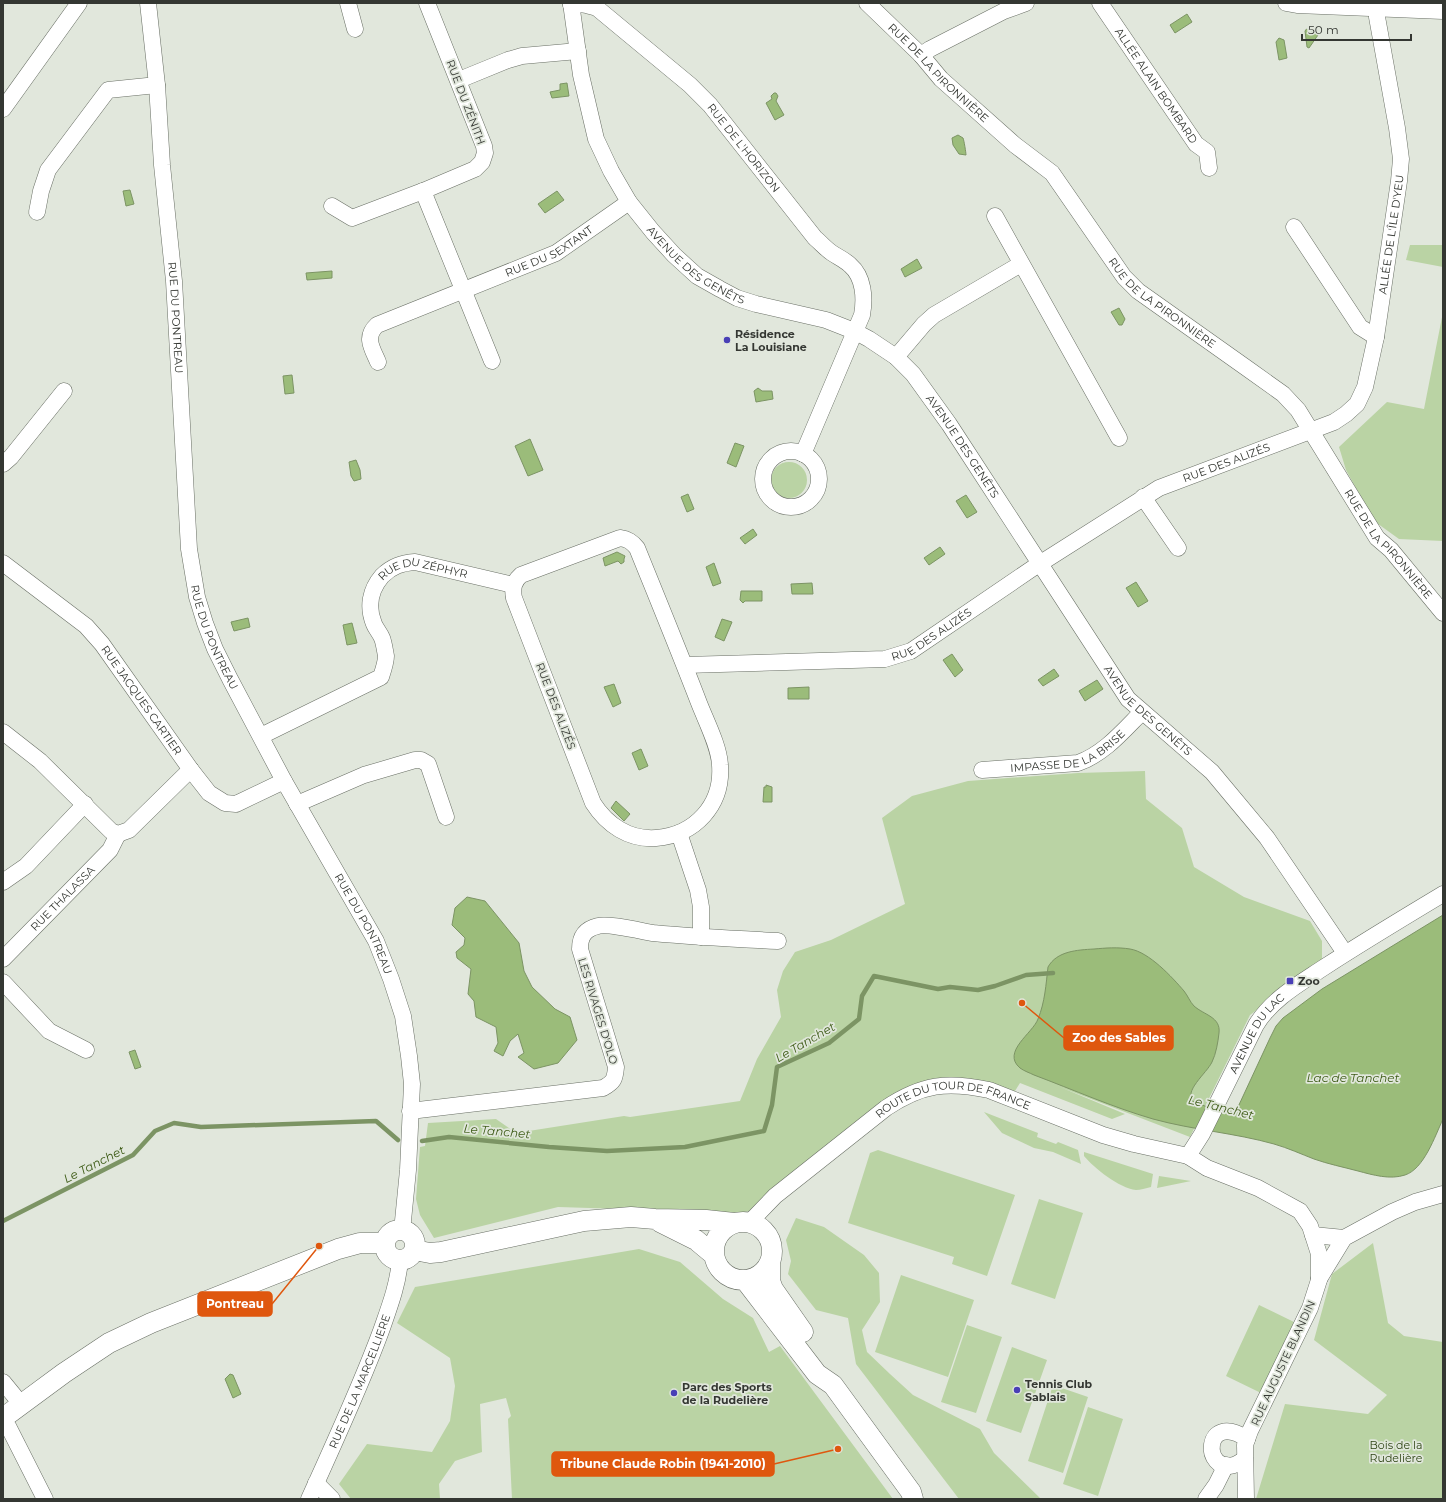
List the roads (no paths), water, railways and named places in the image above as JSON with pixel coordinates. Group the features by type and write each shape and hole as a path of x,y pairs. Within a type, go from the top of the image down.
{"street":[{"path":"3,109 79,3"},
{"name":"RUE DU PONTREAU","path":"148,3 157,85 162,165 174,281 190,556 197,597 215,649 284,781 376,941 391,979 403,1016 412,1084 408,1170 402,1231"},
{"path":"348,3 355,29"},
{"name":"RUE DU ZÉNITH","path":"332,206 352,218 475,169 482,162 485,153 484,146 428,3"},
{"name":"RUE DE LA PIRONNIÈRE","path":"868,3 922,55 941,79 1015,145 1052,173 1124,277 1138,291 1283,394 1298,410 1376,538 1391,550 1443,613"},
{"path":"922,55 930,49 1004,11 1026,3"},
{"name":"ALLÉE ALAIN BOMBARD","path":"1100,3 1196,144 1207,152 1209,168"},
{"path":"1286,3 1377,9 1443,11"},
{"name":"AVENUE DES GENÊTS","path":"571,4 581,75 596,139 611,171 629,202 674,255 697,276 743,300 826,320 854,331 896,357 913,374 932,399 1128,699 1183,745 1212,772 1267,838 1345,953"},
{"name":"RUE DE L'HORIZON","path":"571,4 586,4 596,8 690,85 710,105 815,238 832,253 851,265 857,272 863,290 864,303 862,315 803,454"},
{"name":"ALLÉE DE L'ÎLE D'YEU","path":"1310,431 1334,422 1357,404 1365,387 1376,337 1401,159 1397,128 1377,17 1377,9"},
{"path":"459,80 508,60 522,56 578,51"},
{"path":"37,212 41,191 48,170 108,90 157,85"},
{"path":"423,191 492,361"},
{"name":"RUE DU SEXTANT","path":"378,362 370,342 372,329 377,325 463,289 556,253 629,202"},
{"path":"994,216 1119,438"},
{"path":"1294,226 1360,326 1376,337"},
{"path":"896,357 934,315 1021,264"},
{"path":"3,464 11,458 64,391"},
{"name":"RUE DES ALIZÉS","path":"685,665 885,659 911,651 1040,564 1159,488 1310,431"},
{"path":"1143,497 1178,548"},
{"name":"RUE DES ALIZÉS","path":"625,539 632,542 637,548 685,665 717,749 720,764 720,779 716,794 709,809 699,820 689,828 679,833 651,838 628,834 600,814 593,803 514,598 512,591 513,585 516,579 522,575 614,540 625,539"},
{"name":"RUE DU ZÉPHYR","path":"261,736 381,677 386,657 382,638 374,625 370,602 372,591 378,580 394,566 405,562 415,562 513,585"},
{"name":"RUE JACQUES CARTIER","path":"3,563 86,626 102,644 191,770 209,793 225,803 236,804 284,781"},
{"name":"IMPASSE DE LA BRISE","path":"982,770 1078,763 1088,760 1099,754 1142,712"},
{"path":"3,732 40,761 111,831 118,834 129,830 184,775 191,770"},
{"path":"297,804 364,775 416,760 421,760 428,764 446,816"},
{"path":"3,882 26,866 85,804"},
{"path":"679,833 698,890 701,907 701,937"},
{"name":"RUE THALASSA","path":"3,959 110,850 118,834"},
{"name":"AVENUE DU LAC","path":"1188,1156 1202,1134 1263,1013 1295,986 1345,953 1443,894"},
{"name":"LES RIVAGES D'OLO","path":"410,1111 603,1088 611,1083 615,1076 616,1067 582,960 580,949 580,940 584,933 591,928 600,925 701,937 778,941"},
{"path":"3,982 49,1031 86,1050"},
{"name":"ROUTE DU TOUR DE FRANCE","path":"742,1223 886,1108 903,1097 922,1089 946,1085 970,1086 989,1090 1103,1135 1134,1144 1188,1156"},
{"name":"RUE AUGUSTE BLANDIN","path":"1188,1156 1207,1168 1258,1188 1300,1211 1310,1226 1319,1254 1319,1280 1310,1308 1245,1445 1246,1499"},
{"path":"1319,1280 1344,1238 1392,1212 1415,1202 1443,1194"},
{"path":"407,1255 415,1245 410,1234 402,1231 395,1231 389,1235 385,1243 385,1249 393,1258 407,1255 441,1252 584,1221 631,1217 706,1220 758,1226 765,1231 772,1246 770,1281 773,1289 827,1366 833,1385"},
{"path":"655,1219 696,1240 714,1255"},
{"path":"742,1223 726,1227 720,1233 714,1246 714,1255 718,1267 730,1277 745,1280 759,1276 765,1271 770,1263"},
{"path":"1313,1235 1344,1238"},
{"path":"45,1499 3,1419 22,1404 108,1343 151,1322 338,1249 360,1243 385,1243"},
{"name":"RUE DE LA MARCELLIERE","path":"309,1499 373,1353 391,1301 399,1270 407,1255"},
{"path":"745,1280 818,1374 833,1385 916,1497"},
{"path":"3,1382 22,1404"},
{"path":"1245,1459 1234,1465 1226,1466 1218,1462 1212,1454 1211,1447 1214,1439 1220,1433 1229,1430 1239,1433 1247,1439"},
{"path":"1206,1499 1216,1485 1226,1466"},
{"path":"316,1483 332,1499"}],"water":[{"path":"1187,14 1192,22 1175,33 1170,25"},
{"path":"1308,27 1316,27 1318,35 1309,48 1307,47 1305,31"},
{"path":"1279,38 1284,40 1287,58 1279,60 1276,42"},
{"path":"567,83 569,96 552,98 550,92 560,90 560,84"},
{"path":"774,93 778,96 776,101 784,115 775,120 766,103 772,99 771,96"},
{"path":"958,135 963,138 966,155 959,154 953,145 952,138"},
{"path":"130,190 134,204 126,206 123,191"},
{"path":"557,191 564,200 545,213 538,204"},
{"path":"917,259 922,268 905,277 901,269"},
{"path":"332,271 332,278 307,280 306,273"},
{"path":"1119,308 1125,319 1122,325 1119,325 1111,312"},
{"path":"292,375 294,393 285,394 283,376"},
{"path":"758,388 762,391 772,391 773,399 756,402 754,391"},
{"path":"530,439 543,470 528,476 515,446"},
{"path":"735,443 744,446 736,467 727,463"},
{"path":"356,460 360,470 361,479 354,481 351,476 349,462"},
{"path":"688,494 694,509 687,512 681,497"},
{"path":"966,495 977,512 967,518 956,501"},
{"path":"753,529 757,535 745,544 740,538"},
{"path":"940,547 945,554 929,565 924,558"},
{"path":"617,552 625,556 624,562 621,564 618,561 605,566 603,558"},
{"path":"714,563 721,583 713,586 706,567"},
{"path":"1136,582 1148,601 1138,607 1126,588"},
{"path":"812,583 813,594 792,594 791,584"},
{"path":"741,591 762,591 762,601 745,601 743,603 740,600"},
{"path":"248,618 250,627 234,631 231,622"},
{"path":"722,619 732,622 724,641 715,637"},
{"path":"352,623 357,643 347,645 343,625"},
{"path":"952,654 963,670 955,677 943,660"},
{"path":"1054,669 1059,676 1043,686 1038,680"},
{"path":"1097,680 1103,689 1085,701 1079,691"},
{"path":"614,684 621,703 613,707 604,687"},
{"path":"809,687 809,699 788,699 788,688"},
{"path":"641,749 648,766 639,770 632,753"},
{"path":"766,785 772,787 772,802 763,802 764,787 766,787"},
{"path":"616,801 630,814 624,821 611,808"},
{"path":"467,897 485,901 519,943 524,971 532,987 555,1009 570,1017 577,1040 558,1063 534,1069 518,1057 524,1053 518,1034 510,1041 503,1056 494,1051 498,1043 496,1027 476,1017 474,1001 468,994 471,969 457,958 456,952 464,945 465,938 452,925 455,908"},
{"name":"Lac de Tanchet","path":"1443,915 1443,1119 1423,1159 1412,1172 1405,1175 1387,1177 1376,1175 1314,1159 1289,1149 1259,1140 1153,1119 1108,1104 1034,1075 1020,1068 1015,1062 1014,1056 1016,1049 1038,1019 1045,993 1048,967 1052,962 1068,952 1074,951 1112,948 1130,949 1145,955 1160,966 1184,991 1194,1006 1211,1017 1217,1023 1219,1033 1215,1055 1212,1062 1193,1088 1191,1098 1194,1102 1221,1112 1233,1111 1238,1107 1276,1026 1283,1018 1322,989"},
{"path":"135,1050 141,1067 135,1069 129,1052"},
{"path":"230,1374 233,1375 241,1394 233,1398 225,1379"}],"waterway":[{"name":"Le Tanchet","path":"422,1141 449,1137 607,1151 685,1147 764,1131 772,1105 777,1067 829,1043 859,1019 862,996 874,976 938,989 950,987 978,990 995,986 1026,975 1053,973"},
{"name":"Le Tanchet","path":"3,1221 133,1155 155,1131 174,1123 201,1127 376,1121 398,1140"}],"place":[{"name":"Résidence La Louisiane","path":"727,340"},
{"name":"Zoo","path":"1290,981"},
{"name":"Zoo des Sables","path":"1022,1003"},
{"name":"Pontreau","path":"319,1246"},
{"name":"Tennis Club Sablais","path":"1017,1390"},
{"name":"Parc des Sports de la Rudelière","path":"674,1393"},
{"name":"Tribune Claude Robin (1941-2010)","path":"838,1449"}],"park label":[{"name":"Bois de la Rudelière","path":"1396,1451"}]}
